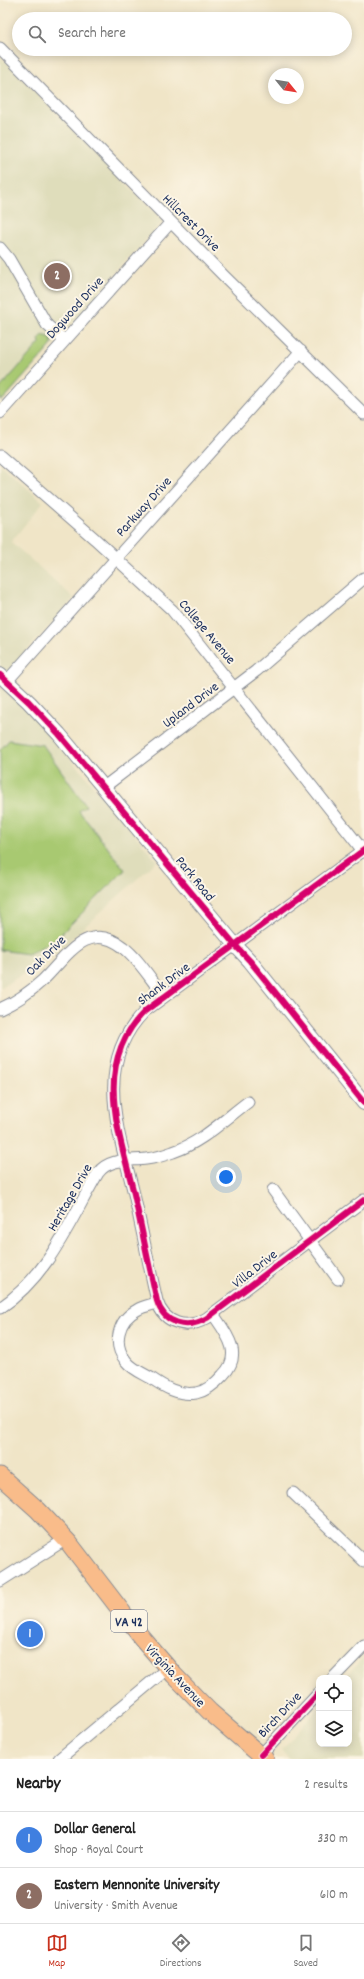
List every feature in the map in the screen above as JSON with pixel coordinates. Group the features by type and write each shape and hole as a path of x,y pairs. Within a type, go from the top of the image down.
{"main road":[{"name":"Virginia Avenue","path":"0,1476 38,1510 66,1539 142,1638 168,1668 210,1712 263,1757"}],"street":[{"name":"Hillcrest Drive","path":"0,48 171,222 364,414"},
{"name":"Dogwood Drive","path":"0,413 171,222"},
{"path":"0,248 9,259 47,325 64,340"},
{"name":"Parkway Drive","path":"3,678 116,559 301,351"},
{"name":"College Avenue","path":"0,456 172,610 364,851"},
{"name":"Upland Drive","path":"104,787 235,688 364,578"},
{"name":"Park Road","path":"3,678 54,728 234,945 250,961 364,1103"},
{"name":"Shank Drive","path":"157,1303 116,1121 113,1096 116,1061 124,1038 135,1022 164,996 364,851"},
{"name":"Oak Drive","path":"0,1009 22,996 39,983 78,943 95,938 109,939 122,946 164,996"},
{"name":"Heritage Drive","path":"0,1308 20,1292 51,1256 65,1234 100,1170 108,1164 126,1160 156,1157 186,1147 248,1102"},
{"path":"272,1190 338,1279"},
{"name":"Villa Drive","path":"157,1303 165,1316 173,1322 182,1325 198,1323 213,1314 309,1240 364,1200"},
{"path":"157,1303 136,1310 125,1320 119,1331 119,1348 124,1359 132,1367 167,1389 177,1392 192,1393 206,1389 220,1379 229,1368 233,1357 231,1343 213,1314"},
{"path":"294,1493 364,1561"},
{"path":"0,1581 66,1539"},
{"path":"336,1675 364,1646"},
{"path":"60,1759 168,1668"},
{"name":"Birch Drive","path":"263,1757 316,1696"}],"shaded area":[{"path":"0,56 163,221 0,404"},
{"path":"0,464 43,502 11,542 74,598 0,680"},
{"path":"0,685 37,719 157,861 51,957 0,988"},
{"path":"364,1656 364,1759 289,1759 282,1749 316,1710 316,1747 352,1747 352,1675 348,1675"}],"green space":[{"path":"43,335 51,338 51,346 4,399 0,400 0,388 40,343 39,339"},
{"path":"9,740 43,745 86,806 79,811 125,870 55,940 28,954 0,950 0,750"}],"cycle path":[{"path":"0,675 29,702 59,734 250,961 364,1103"},
{"path":"364,850 145,1011 129,1032 119,1053 114,1076 114,1099 117,1123 157,1301 160,1309 165,1315 177,1323 192,1324 207,1318 364,1200"},
{"path":"261,1755 316,1696"}],"place":[{"name":"Eastern Mennonite University","path":"57,276"},
{"name":"Dollar General","path":"30,1634"}]}
